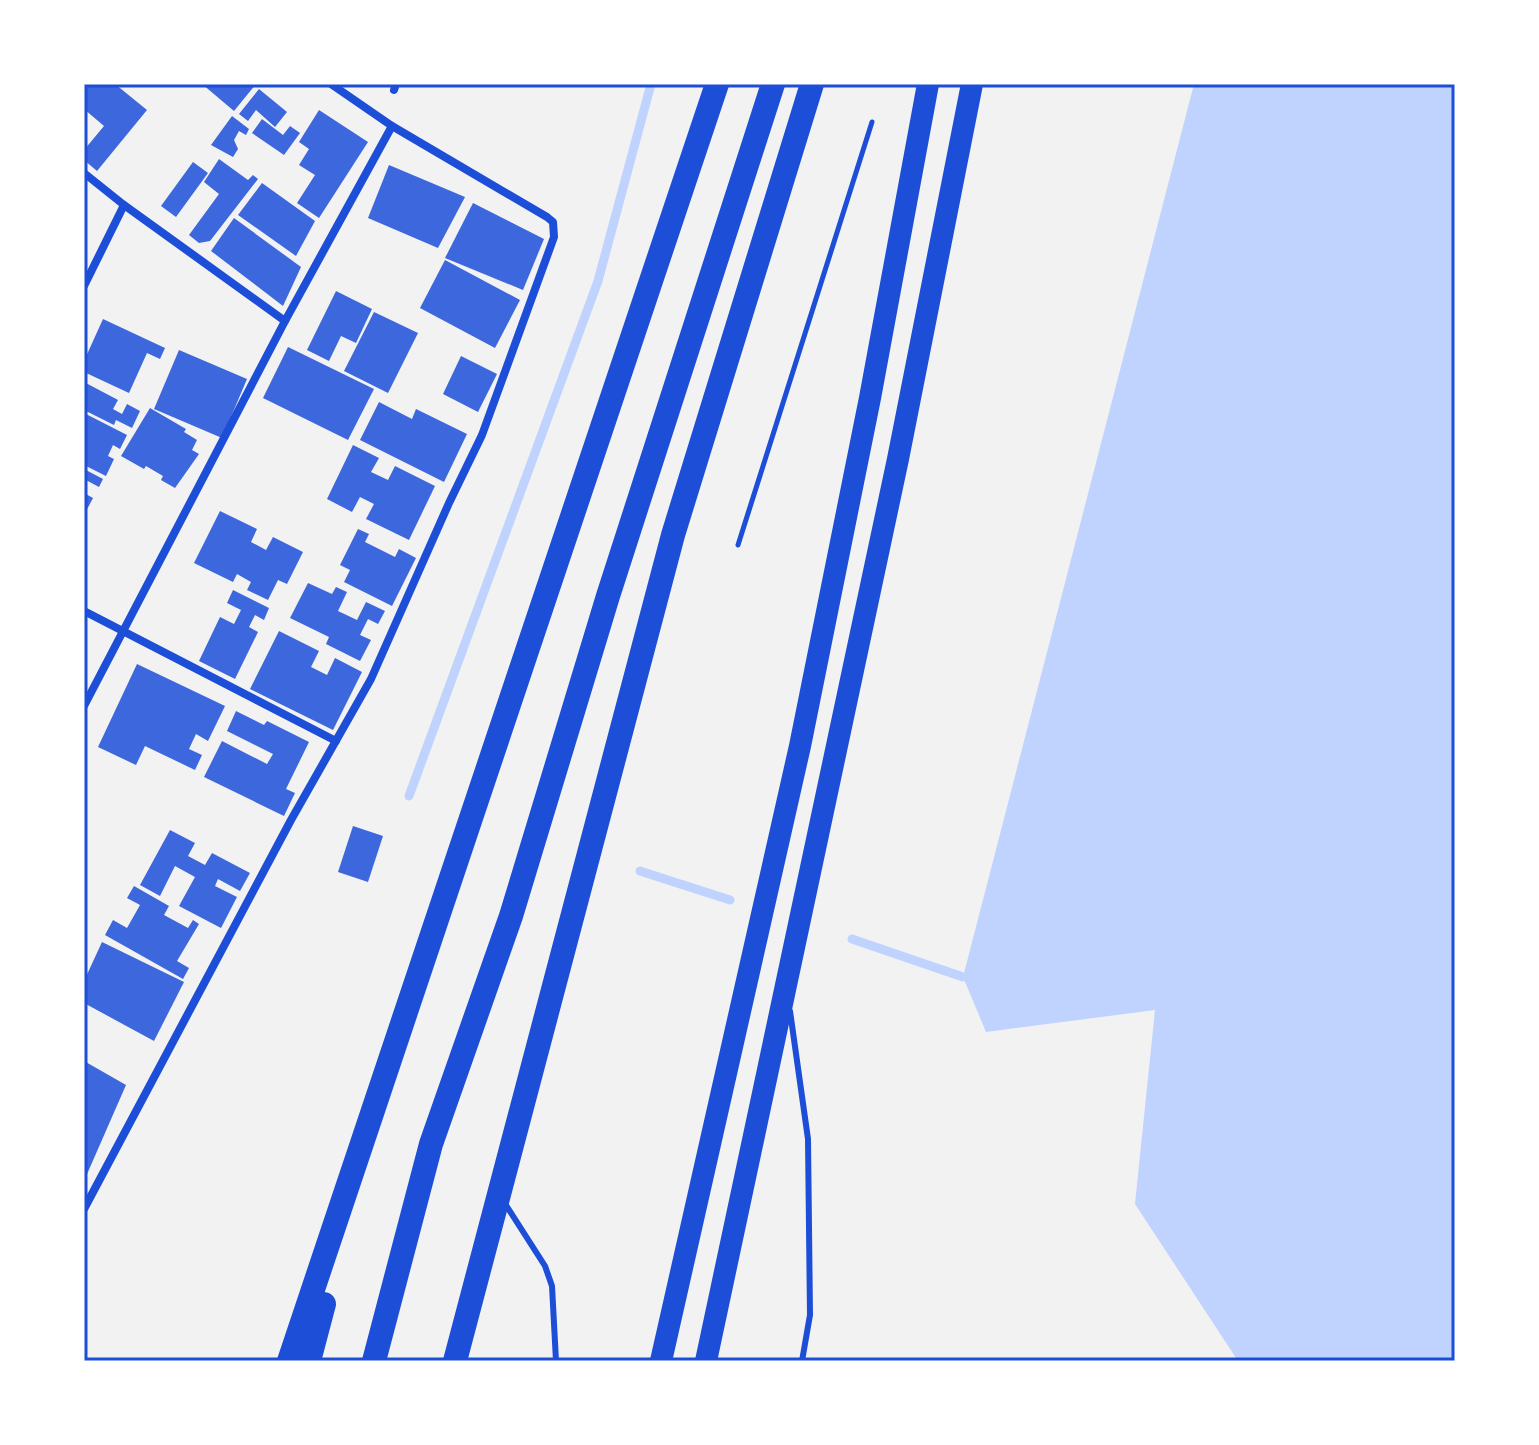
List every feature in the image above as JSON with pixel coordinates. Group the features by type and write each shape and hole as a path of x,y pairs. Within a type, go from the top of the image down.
{"highway":[{"path":"289,1361 717,84"},
{"path":"374,1361 431,1144 511,916 608,596 773,84"},
{"path":"455,1361 673,535 812,84"},
{"path":"661,1361 800,746 870,398 928,84"},
{"path":"706,1361 898,459 972,84"},
{"path":"309,1361 369,1127"}],"street":[{"path":"84,1209 371,679 482,435 555,228 547,217 392,126 331,84"},
{"path":"84,706 285,321 392,126"},
{"path":"84,173 285,321"},
{"path":"85,282 124,205"},
{"path":"84,611 336,741"}],"lane":[{"path":"785,984 808,1139 810,1315 802,1361"},
{"path":"498,1193 545,1266 552,1286 556,1361"}],"path":[{"path":"738,545 872,122"}],"water":[{"path":"1194,84 1455,84 1455,1361 1238,1361 1135,1204 1155,1010 986,1032 963,977"}],"building":[{"path":"90,84 115,84 147,110 97,171 84,160 84,150 104,126 84,109 84,92"},
{"path":"202,84 256,84 234,111"},
{"path":"259,89 287,112 275,127 256,110 248,121 239,114"},
{"path":"319,110 368,142 319,218 297,203 315,175 299,165 309,149 299,142"},
{"path":"232,116 249,129 246,135 239,131 234,140 238,149 233,157 211,145"},
{"path":"262,119 283,135 290,126 300,133 284,155 252,133"},
{"path":"219,159 248,180 253,175 258,179 210,241 199,243 189,235 219,194 204,182"},
{"path":"193,162 208,173 176,217 161,206"},
{"path":"389,165 465,197 438,248 368,218"},
{"path":"262,183 315,221 296,256 238,215"},
{"path":"473,203 544,239 523,290 445,258"},
{"path":"234,218 301,267 283,306 211,251"},
{"path":"445,260 520,300 495,348 420,308"},
{"path":"336,291 372,309 356,343 341,336 329,361 307,350"},
{"path":"374,312 418,333 388,393 344,371"},
{"path":"103,319 165,348 160,359 147,353 129,393 84,372 84,361"},
{"path":"288,347 374,389 348,440 263,398"},
{"path":"179,350 247,379 222,438 154,409"},
{"path":"461,356 497,374 478,412 443,394"},
{"path":"84,382 118,400 113,409 122,414 127,404 140,411 132,428 116,420 114,425 84,410"},
{"path":"379,402 412,419 416,409 467,434 444,482 360,440"},
{"path":"150,408 186,429 184,432 197,440 192,450 199,454 175,488 161,480 163,476 121,456"},
{"path":"84,413 127,435 120,449 113,445 108,456 114,459 106,476 84,465"},
{"path":"353,445 379,458 371,472 388,480 395,466 435,486 409,540 366,519 374,504 360,497 352,512 327,499"},
{"path":"84,469 103,479 99,487 84,479"},
{"path":"84,493 93,498 84,515"},
{"path":"220,511 257,529 251,542 266,550 273,537 303,552 287,584 278,580 268,600 247,590 251,582 237,574 233,582 194,563"},
{"path":"358,529 369,534 365,542 395,557 399,549 416,558 392,606 344,582 350,570 340,565"},
{"path":"308,583 332,594 336,587 347,592 338,611 357,620 366,602 385,611 378,624 368,619 360,635 371,640 360,661 326,644 329,637 290,618"},
{"path":"233,590 269,608 264,620 255,615 249,627 258,632 235,679 199,661 220,617 234,624 241,610 227,603"},
{"path":"279,631 319,651 311,667 327,675 335,658 362,672 333,730 250,689"},
{"path":"137,664 225,706 208,741 196,734 189,749 202,755 195,770 145,746 136,765 98,747"},
{"path":"236,711 264,725 267,721 309,742 286,789 295,793 284,816 204,777 222,741 267,764 273,754 227,731"},
{"path":"353,826 383,836 368,882 338,872"},
{"path":"170,830 195,843 188,856 205,865 212,853 250,873 240,891 218,879 215,886 237,897 221,928 179,906 195,877 175,866 160,896 140,885"},
{"path":"134,886 169,906 164,915 188,928 193,920 199,924 177,961 189,968 183,979 105,935 113,920 127,928 140,905 127,898"},
{"path":"102,942 184,982 154,1041 84,1003 84,981"},
{"path":"84,1061 126,1085 84,1181"}],"waterway":[{"path":"409,796 598,281 651,84"},
{"path":"640,871 730,900"},
{"path":"852,939 963,977"}]}
